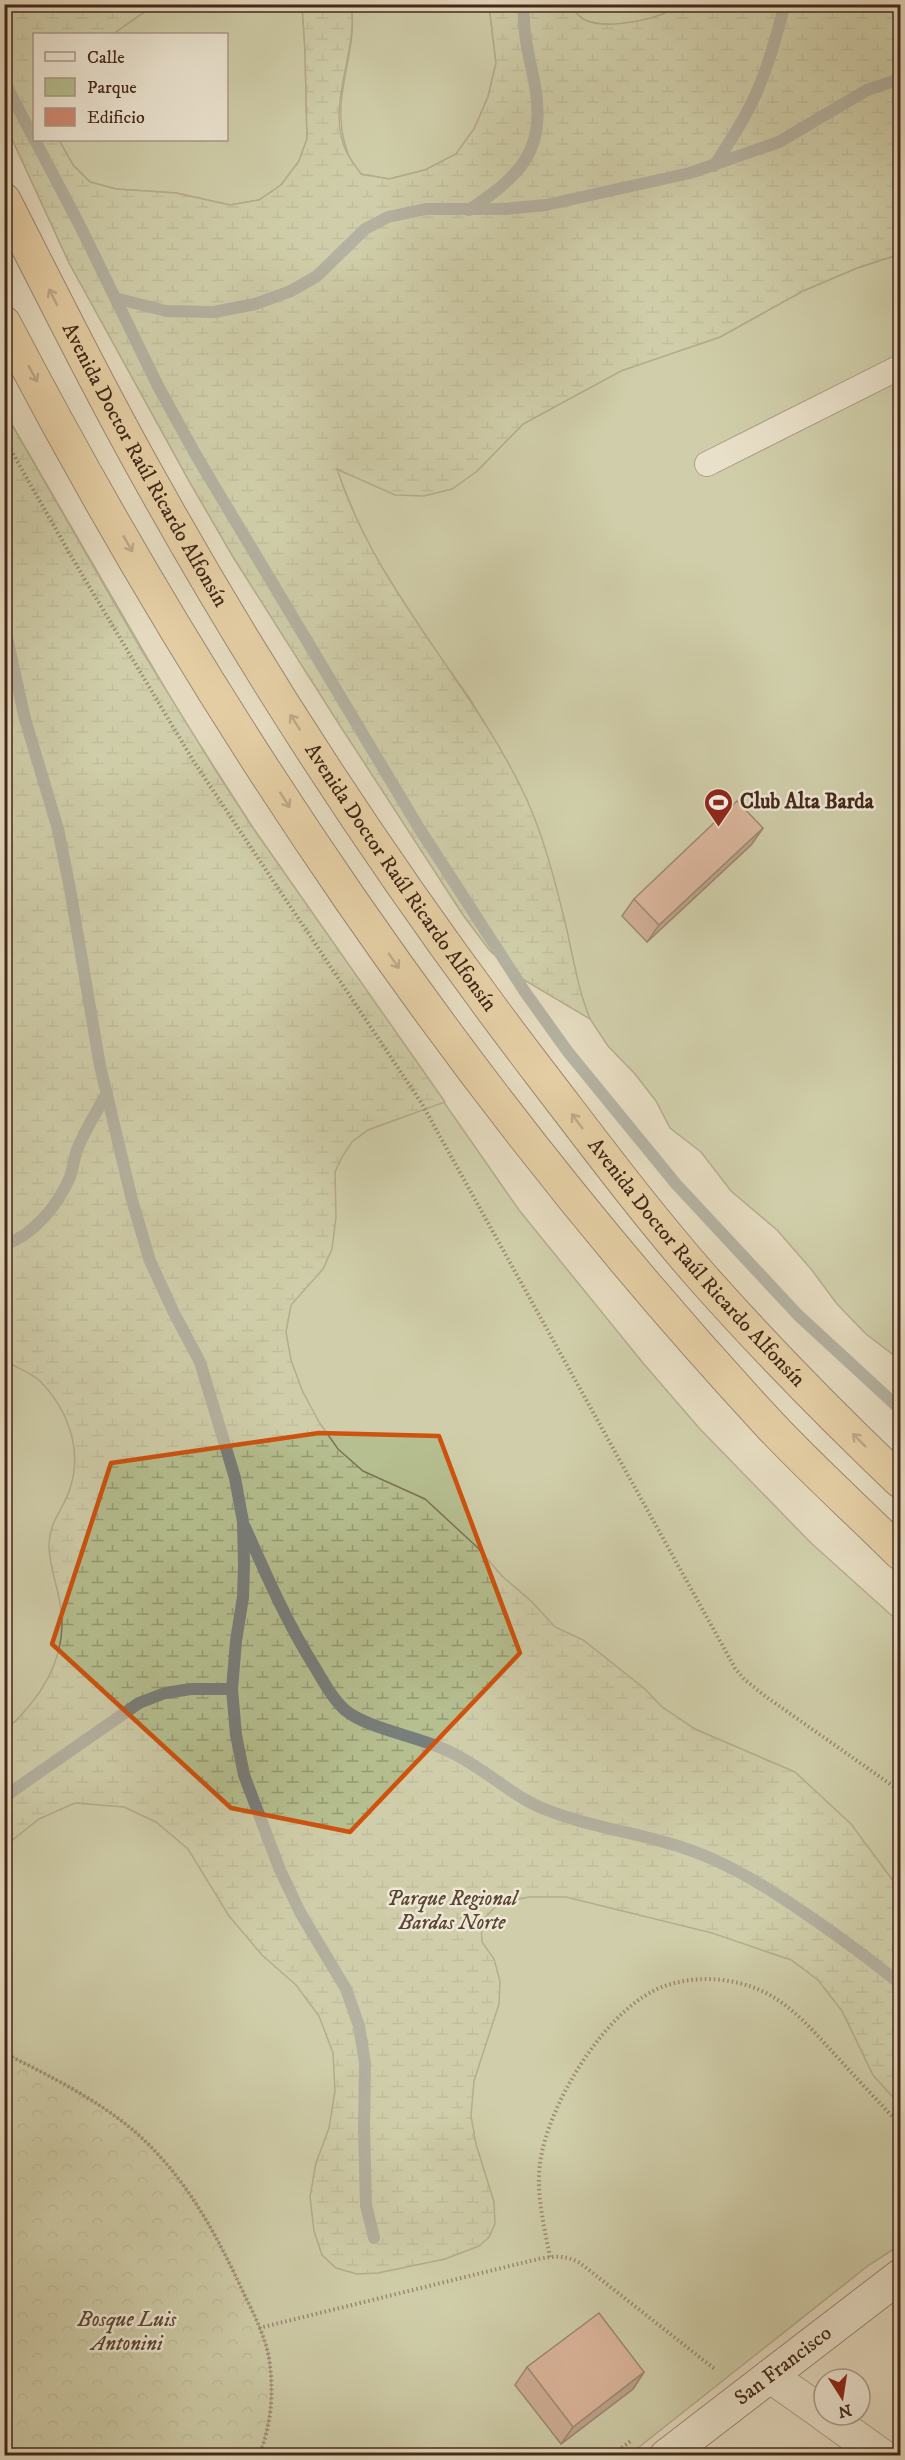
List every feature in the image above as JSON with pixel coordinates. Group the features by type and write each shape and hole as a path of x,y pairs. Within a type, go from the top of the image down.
{"highway":[{"name":"Avenida Doctor Raúl Ricardo Alfonsín","path":"4,200 116,418 201,568 299,728 439,937 600,1152 695,1269 772,1352 900,1481"},
{"path":"4,323 175,625 300,822 401,972 508,1117 613,1247 770,1425 900,1553"}],"main road":[{"name":"San Francisco","path":"666,2456 900,2276"},
{"path":"770,2376 812,2406"},
{"path":"842,2427 882,2456"}],"lane":[{"path":"707,464 900,367"}],"path":[{"path":"4,438 91,591 200,771 422,1104 735,1668 744,1679 765,1696 900,1791"},
{"path":"550,2257 538,2178 544,2140 551,2119 571,2079 609,2028 639,2000 655,1990 675,1983 714,1979 735,1982 772,1996 798,2015 900,2125"},
{"path":"4,2053 102,2109 132,2130 168,2164 203,2212 259,2328 269,2355 273,2394 268,2432 260,2456"},
{"path":"259,2328 550,2257 572,2258 719,2372"}],"highlighted area":[{"path":"319,1433 439,1436 520,1653 350,1832 231,1808 52,1644 111,1463"}],"green space":[{"path":"4,5 154,5 114,33 33,33 33,141 60,141 73,165 90,182 116,189 176,193 230,205 259,200 281,185 299,161 307,139 302,5 351,5 350,42 340,99 341,137 348,155 361,174 389,179 425,170 456,154 474,129 488,97 496,63 489,5 571,5 584,20 608,24 648,19 678,5 900,5 900,254 857,268 803,291 720,337 621,371 523,424 476,472 452,489 424,496 395,495 337,469 354,514 376,557 481,717 527,800 549,860 578,983 590,1019 524,980 490,951 463,915 233,557 69,263 5,124"},
{"path":"154,5 302,5 307,139 299,161 281,185 259,200 230,205 176,193 116,189 90,182 73,165 60,141 228,141 228,33 114,33"},
{"path":"351,5 489,5 496,63 488,97 474,129 456,154 425,170 389,179 361,174 355,166 347,151 342,131 341,112 351,42"},
{"path":"571,5 678,5 648,19 608,24 584,20"},
{"name":"Club Alta Barda","path":"900,254 900,1360 866,1334 837,1304 811,1269 777,1230 731,1191 701,1152 670,1128 656,1101 635,1074 608,1046 590,1019 580,993 565,923 546,854 527,801 470,699 431,645 367,544 336,469 365,481 476,472 523,424 621,370 720,337 803,291 857,268"},
{"name":"Parque Regional Bardas Norte","path":"4,411 177,709 253,828 519,1210 643,1363 700,1429 811,1543 900,1623 900,2245 869,2265 629,2455 5,2455"},
{"path":"4,411 142,651 216,771 253,828 445,1102 368,1130 352,1142 342,1157 335,1172 336,1217 332,1249 323,1269 291,1305 286,1332 291,1360 302,1390 319,1422 338,1449 363,1471 425,1499 477,1547 502,1576 531,1601 555,1627 583,1640 645,1689 661,1706 695,1729 795,1772 851,1824 900,1890 900,2105 873,2075 842,2011 818,1980 791,1960 712,1933 566,1897 529,1897 498,1904 481,1922 482,1942 494,1959 500,1981 499,2004 474,2081 471,2116 476,2144 494,2202 495,2224 489,2237 479,2246 445,2259 378,2273 357,2274 336,2268 322,2255 314,2231 310,2197 316,2163 329,2128 335,2091 333,2053 319,2016 296,1985 262,1955 229,1916 188,1849 156,1822 124,1807 75,1803 39,1819 5,1846 5,1731 37,1696 53,1668 58,1653 62,1621 49,1545 52,1528 69,1493 75,1457 65,1416 50,1392 36,1378 5,1361"},
{"name":"Bosque Luis Antonini","path":"5,2053 88,2098 133,2130 152,2147 198,2206 259,2325 269,2358 271,2407 267,2431 259,2455 5,2455"}],"building":[{"path":"737,801 763,828 659,925 634,899"},
{"path":"599,2313 644,2372 573,2427 527,2367"}],"waterway":[{"path":"469,210 502,186 515,173 533,145 538,109 525,36 524,4"},
{"path":"714,166 754,99 770,58 785,4"},
{"path":"115,298 166,311 214,312 255,304 291,291 317,276 365,229 388,217 426,209 504,209 546,205 690,173 779,142 867,90 900,79"},
{"path":"4,81 33,137"},
{"path":"36,141 159,388 197,457 419,828 525,992 568,1052 676,1184 798,1315 900,1409"},
{"path":"4,624 25,719 58,829 100,1066 132,1200 150,1261 200,1362 235,1478 243,1522 244,1565 243,1597 232,1689 236,1735 244,1775 280,1870 301,1914 346,1989 359,2026 365,2063 366,2205 374,2238"},
{"path":"4,1245 35,1226 59,1198 70,1177 80,1143 107,1093"},
{"path":"245,1527 269,1582 296,1634 329,1691 345,1710 355,1717 434,1745 459,1757 521,1797 547,1810 579,1821 678,1846 729,1867 806,1914 900,1984"},
{"path":"4,1797 139,1703 165,1693 191,1689 232,1689"}],"place":[{"name":"Club Alta Barda","path":"719,828"}]}
